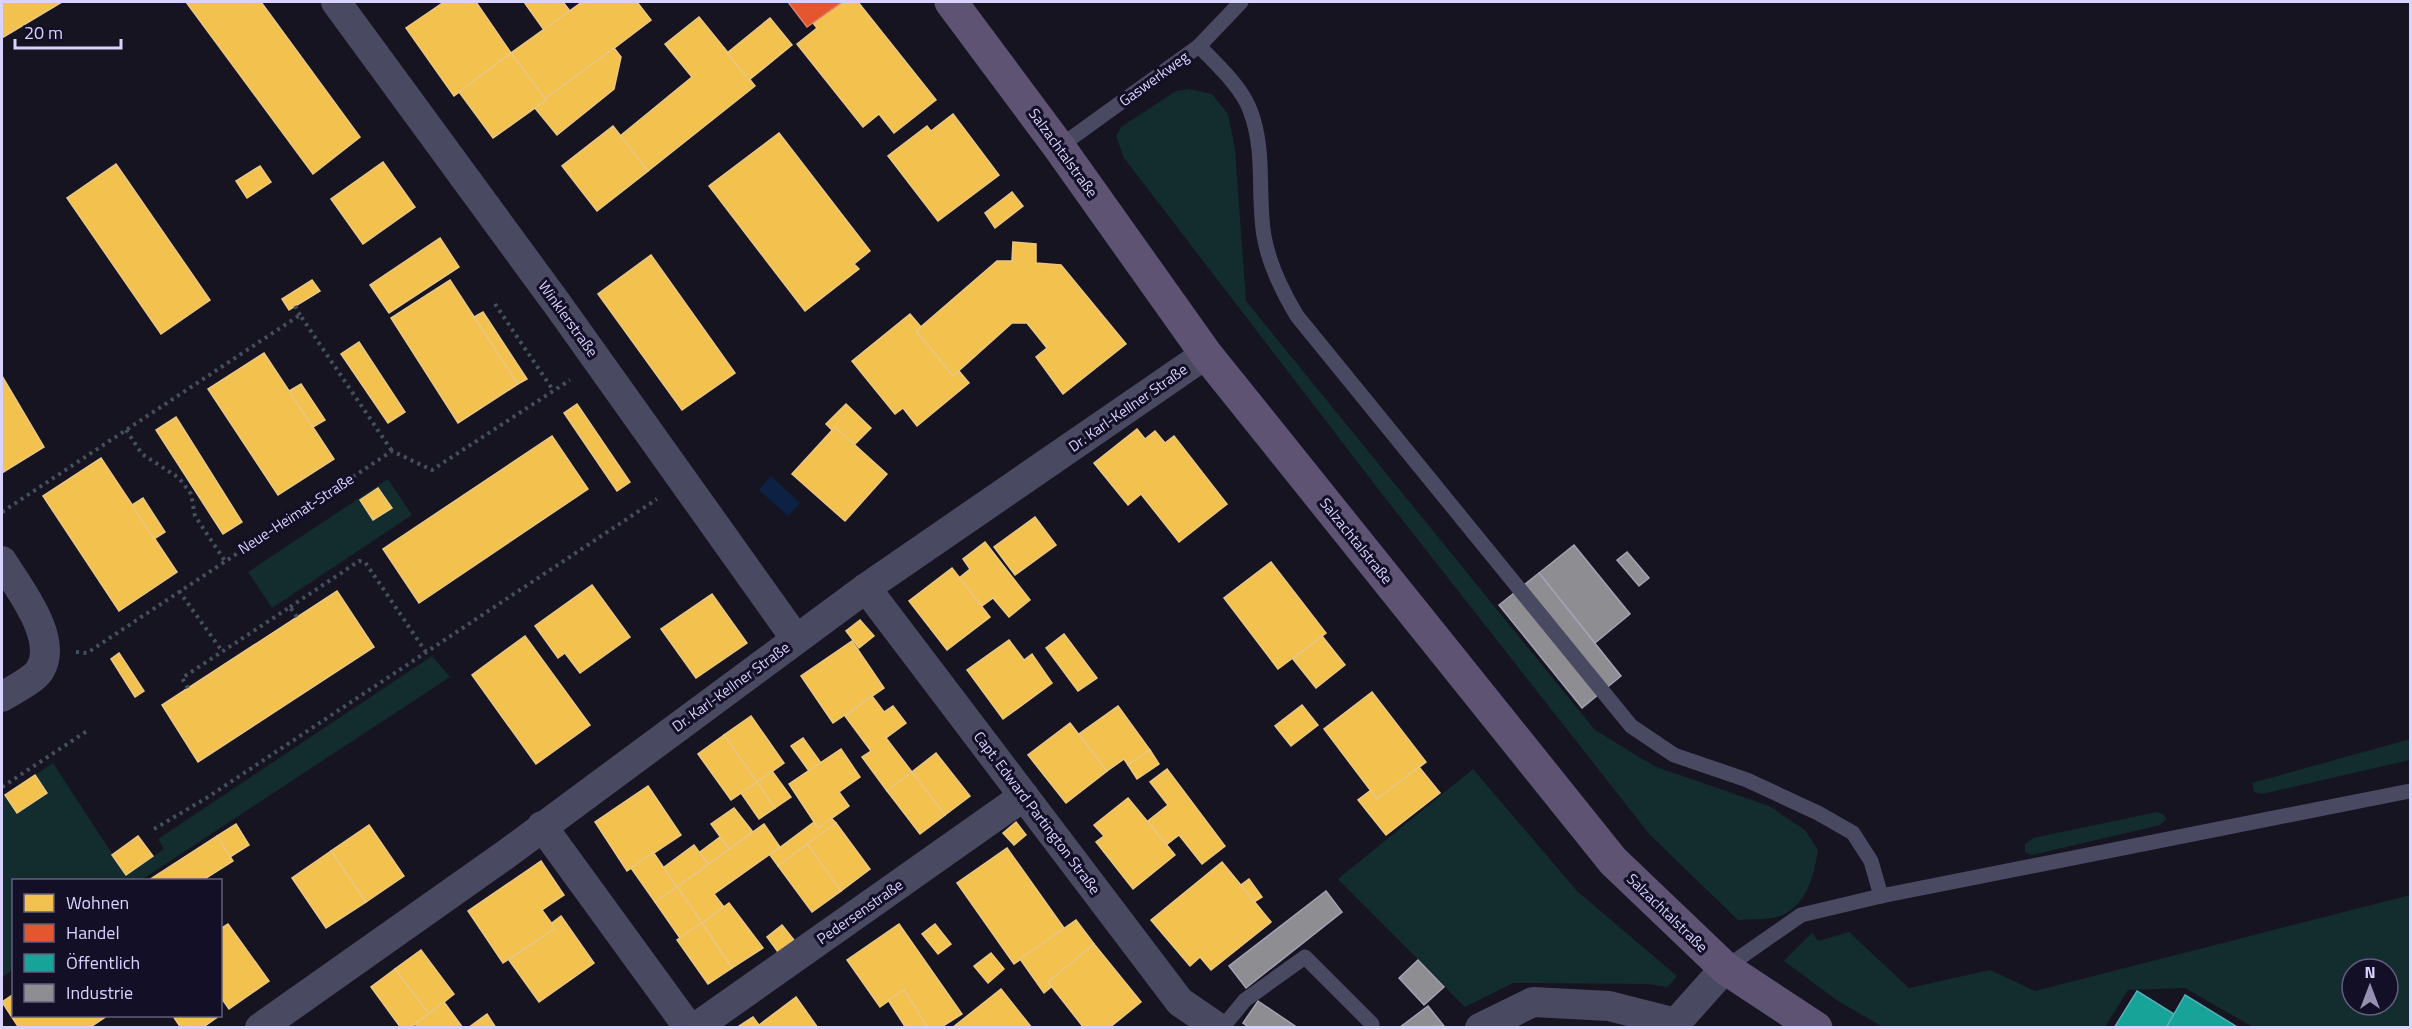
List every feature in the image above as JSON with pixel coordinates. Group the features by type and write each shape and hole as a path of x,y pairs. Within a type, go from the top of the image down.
{"main road":[{"name":"Salzachtalstraße","path":"951,2 1059,147 1206,354 1613,861 1725,968 1816,1028"}],"street":[{"name":"Winklerstraße","path":"336,2 598,361 796,639"},
{"name":"Dr. Karl-Kellner Straße","path":"260,1028 542,826 866,588 1206,354"},
{"path":"2,561 37,619 47,651 39,672 2,697"},
{"name":"Capt. Edward Partington Straße","path":"866,588 1180,1002 1220,1028"},
{"name":"Pedersenstraße","path":"695,1028 1024,796"},
{"path":"542,826 689,1028"},
{"path":"1480,1028 1533,1002 1609,1006 1673,1025 1725,968"}],"lane":[{"name":"Gaswerkweg","path":"1059,147 1199,46 1241,2"},
{"path":"1199,46 1230,80 1249,107 1258,136 1264,237 1278,283 1304,325 1631,726 1674,754 1747,780 1818,813 1853,833 1871,861 1881,896"},
{"path":"1725,968 1801,915 1881,896 2410,791"},
{"path":"1220,1028 1245,1000 1305,957 1372,1024"}],"path":[{"path":"495,304 553,390"},
{"path":"295,306 392,451 432,470 598,361"},
{"path":"2,512 300,315"},
{"path":"126,430 142,454 179,477 191,494 195,516 225,561"},
{"name":"Neue-Heimat-Straße","path":"47,651 87,653 392,451"},
{"path":"154,829 208,797 684,481"},
{"path":"188,688 182,678 359,561 365,562 426,652"},
{"path":"179,591 222,651"},
{"path":"290,607 297,617"},
{"path":"2,787 87,731"}],"green space":[{"path":"1189,89 1212,94 1228,114 1235,149 1246,301 1595,730 1654,766 1769,806 1805,830 1818,850 1808,889 1797,905 1789,911 1770,918 1738,920 1650,835 1382,494 1124,158 1116,136 1121,127 1176,91"},
{"path":"388,479 412,515 272,608 248,572"},
{"path":"432,656 450,677 143,879 12,879 12,970 2,978 2,797 5,795 17,813 46,794 35,775 53,763 126,875 164,849 158,839"},
{"path":"2410,739 2410,760 2262,794 2254,792 2252,783"},
{"path":"1473,769 1577,891 1677,976 1668,987 1647,984 1513,983 1465,1007 1338,879"},
{"path":"2157,812 2164,815 2166,819 2160,825 2032,855 2025,852 2025,844 2033,838"},
{"path":"2410,895 2410,1027 2253,1027 2185,988 2128,990 2105,1027 1883,1027 1838,1001 1784,961 1812,933 1818,941 1849,932 1909,988 1990,970 2035,991"}],"water":[{"path":"771,476 800,503 788,516 759,490"}],"building: Wohnen":[{"path":"2,2 62,2 2,38"},
{"path":"186,2 261,2 360,137 313,174"},
{"path":"444,2 476,2 511,53 454,96 406,28"},
{"path":"524,2 563,2 570,11 544,30"},
{"path":"582,2 637,2 651,20 546,100 511,53"},
{"path":"842,2 858,2 936,100 894,133 879,114 863,127 797,44 817,28 813,23"},
{"path":"699,17 755,86 648,171 620,136 692,77 665,44"},
{"path":"770,18 792,45 749,80 727,53"},
{"path":"614,48 621,57 614,89 557,135 534,107"},
{"path":"511,53 546,100 493,138 459,92"},
{"path":"953,114 999,175 938,221 888,156 927,126 931,131"},
{"path":"613,126 648,171 597,211 562,166"},
{"path":"779,133 870,251 854,264 859,269 805,311 709,186"},
{"path":"383,162 415,207 363,244 331,199"},
{"path":"116,164 210,300 161,334 67,198"},
{"path":"260,166 271,182 247,198 236,181"},
{"path":"1012,192 1023,206 995,228 985,213"},
{"path":"440,238 459,267 389,313 370,285"},
{"path":"1013,242 1036,244 1036,263 1061,265 1126,344 1063,394 1036,357 1047,348 1027,323 1012,323 953,376 916,331 997,261 1012,261"},
{"path":"651,255 735,373 682,410 598,294"},
{"path":"312,280 320,291 289,310 282,299"},
{"path":"450,280 518,384 458,423 391,318"},
{"path":"483,312 527,379 518,384 474,317"},
{"path":"910,314 921,327 916,331 953,376 959,371 969,383 917,426 903,408 895,414 852,361"},
{"path":"359,342 405,412 388,423 341,354"},
{"path":"264,353 334,459 278,495 208,389"},
{"path":"2,376 44,447 2,473"},
{"path":"301,384 325,420 313,427 289,391"},
{"path":"577,404 630,482 617,491 564,413"},
{"path":"846,404 871,428 854,445 835,427 832,430 826,424"},
{"path":"176,417 242,522 223,534 156,430"},
{"path":"835,427 887,474 845,521 792,474"},
{"path":"1137,429 1145,439 1155,431 1165,443 1174,436 1227,504 1179,542 1141,494 1128,505 1094,463"},
{"path":"552,436 588,489 419,603 383,549"},
{"path":"101,458 177,572 119,611 43,496"},
{"path":"378,488 392,508 373,520 360,500"},
{"path":"143,498 165,532 154,539 132,505"},
{"path":"1035,517 1056,545 1015,575 994,547"},
{"path":"985,542 1030,600 1009,617 993,598 982,606 959,578 970,569 963,559"},
{"path":"1271,562 1326,633 1278,669 1224,598"},
{"path":"952,568 990,617 947,650 909,601"},
{"path":"592,585 630,637 580,673 565,653 558,658 535,626"},
{"path":"337,591 374,647 198,762 162,705"},
{"path":"712,594 747,643 696,678 661,629"},
{"path":"860,620 874,636 859,648 846,631"},
{"path":"1064,634 1097,678 1078,691 1046,648"},
{"path":"525,636 590,725 536,764 472,675"},
{"path":"1322,636 1345,665 1316,688 1293,659"},
{"path":"1009,640 1024,660 1032,654 1052,683 1003,719 967,670"},
{"path":"852,641 884,688 833,723 801,676"},
{"path":"119,653 144,691 135,697 111,659"},
{"path":"1372,692 1426,762 1377,799 1324,729"},
{"path":"872,696 884,712 893,706 906,723 886,738 912,772 887,791 862,757 871,751 845,716"},
{"path":"1302,705 1318,725 1291,746 1275,726"},
{"path":"1118,706 1150,750 1128,765 1124,759 1107,771 1079,734"},
{"path":"751,716 784,763 757,782 724,735"},
{"path":"1070,723 1107,771 1066,803 1028,755"},
{"path":"724,735 757,782 731,800 698,754"},
{"path":"803,738 821,763 809,771 791,746"},
{"path":"841,749 860,777 839,792 849,806 818,828 789,784"},
{"path":"1150,750 1159,764 1137,779 1128,765"},
{"path":"936,753 970,796 945,815 912,772"},
{"path":"1419,767 1440,793 1386,835 1358,800 1371,790 1377,799"},
{"path":"1167,769 1225,846 1202,864 1179,835 1166,845 1148,821 1168,805 1150,782"},
{"path":"772,771 791,797 775,808 757,782"},
{"path":"912,772 945,815 920,834 887,791"},
{"path":"35,775 47,793 17,813 5,795"},
{"path":"757,782 775,808 759,819 741,793"},
{"path":"648,786 681,835 627,871 595,822"},
{"path":"1128,798 1175,855 1133,889 1096,842 1104,836 1094,825"},
{"path":"734,808 753,832 729,849 711,824"},
{"path":"831,818 836,823 778,866 770,855 814,822 818,828"},
{"path":"1016,822 1026,835 1014,845 1003,833"},
{"path":"836,823 870,869 841,891 807,844"},
{"path":"236,824 249,845 230,857 217,836"},
{"path":"764,824 780,847 714,894 724,907 702,923 677,887"},
{"path":"369,825 404,876 366,902 331,851"},
{"path":"138,836 153,856 126,875 112,855"},
{"path":"217,836 233,861 205,879 151,879"},
{"path":"720,837 729,849 708,864 700,852"},
{"path":"807,844 841,891 812,912 778,866"},
{"path":"694,845 708,864 677,887 663,868"},
{"path":"1007,848 1064,928 1014,964 957,883"},
{"path":"331,851 366,902 326,928 292,878"},
{"path":"653,852 677,887 655,902 631,868"},
{"path":"541,861 564,895 542,910 555,928 503,963 468,911"},
{"path":"1222,862 1271,922 1211,970 1200,957 1190,966 1151,920"},
{"path":"1249,879 1262,897 1254,902 1241,885"},
{"path":"677,887 702,923 680,938 655,902"},
{"path":"729,903 763,948 732,968 702,923"},
{"path":"561,916 594,963 539,1002 509,960 555,928 552,923"},
{"path":"1076,920 1094,944 1048,982 1051,987 1044,993 1020,959"},
{"path":"702,923 732,968 708,984 677,940"},
{"path":"228,924 269,981 229,1009 222,999 222,928"},
{"path":"899,924 962,1014 940,1028 928,1028 904,990 880,1007 847,960"},
{"path":"935,924 951,944 938,954 922,934"},
{"path":"782,925 794,940 778,952 767,937"},
{"path":"1094,944 1141,1002 1109,1028 1084,1028 1048,982"},
{"path":"421,950 454,994 429,1014 395,969"},
{"path":"991,953 1004,969 988,983 974,966"},
{"path":"395,969 429,1014 410,1028 401,1028 371,987"},
{"path":"1001,989 1032,1028 952,1028"},
{"path":"904,990 928,1028 906,1028 888,1000"},
{"path":"12,995 12,1017 106,1017 89,1028 19,1028 2,1002"},
{"path":"796,997 818,1028 755,1028 759,1025"},
{"path":"444,1002 463,1028 418,1028 415,1024"},
{"path":"487,1014 496,1028 468,1028"},
{"path":"174,1017 218,1017 202,1028 181,1028"},
{"path":"753,1017 759,1025 755,1028 736,1028"}],"building: Handel":[{"path":"788,2 842,2 807,27"}],"building: Öffentlich":[{"path":"2137,991 2174,1014 2166,1028 2114,1028"},
{"path":"2185,995 2239,1028 2166,1028"}],"building: Industrie":[{"path":"1574,545 1630,614 1595,643 1539,573"},
{"path":"1627,552 1649,578 1639,586 1617,560"},
{"path":"1539,573 1621,676 1582,708 1499,605"},
{"path":"1326,891 1342,912 1246,988 1229,966"},
{"path":"1418,960 1444,987 1424,1005 1399,978"},
{"path":"1258,1001 1298,1028 1250,1028 1243,1023"},
{"path":"1428,1006 1444,1026 1399,1028"}]}
